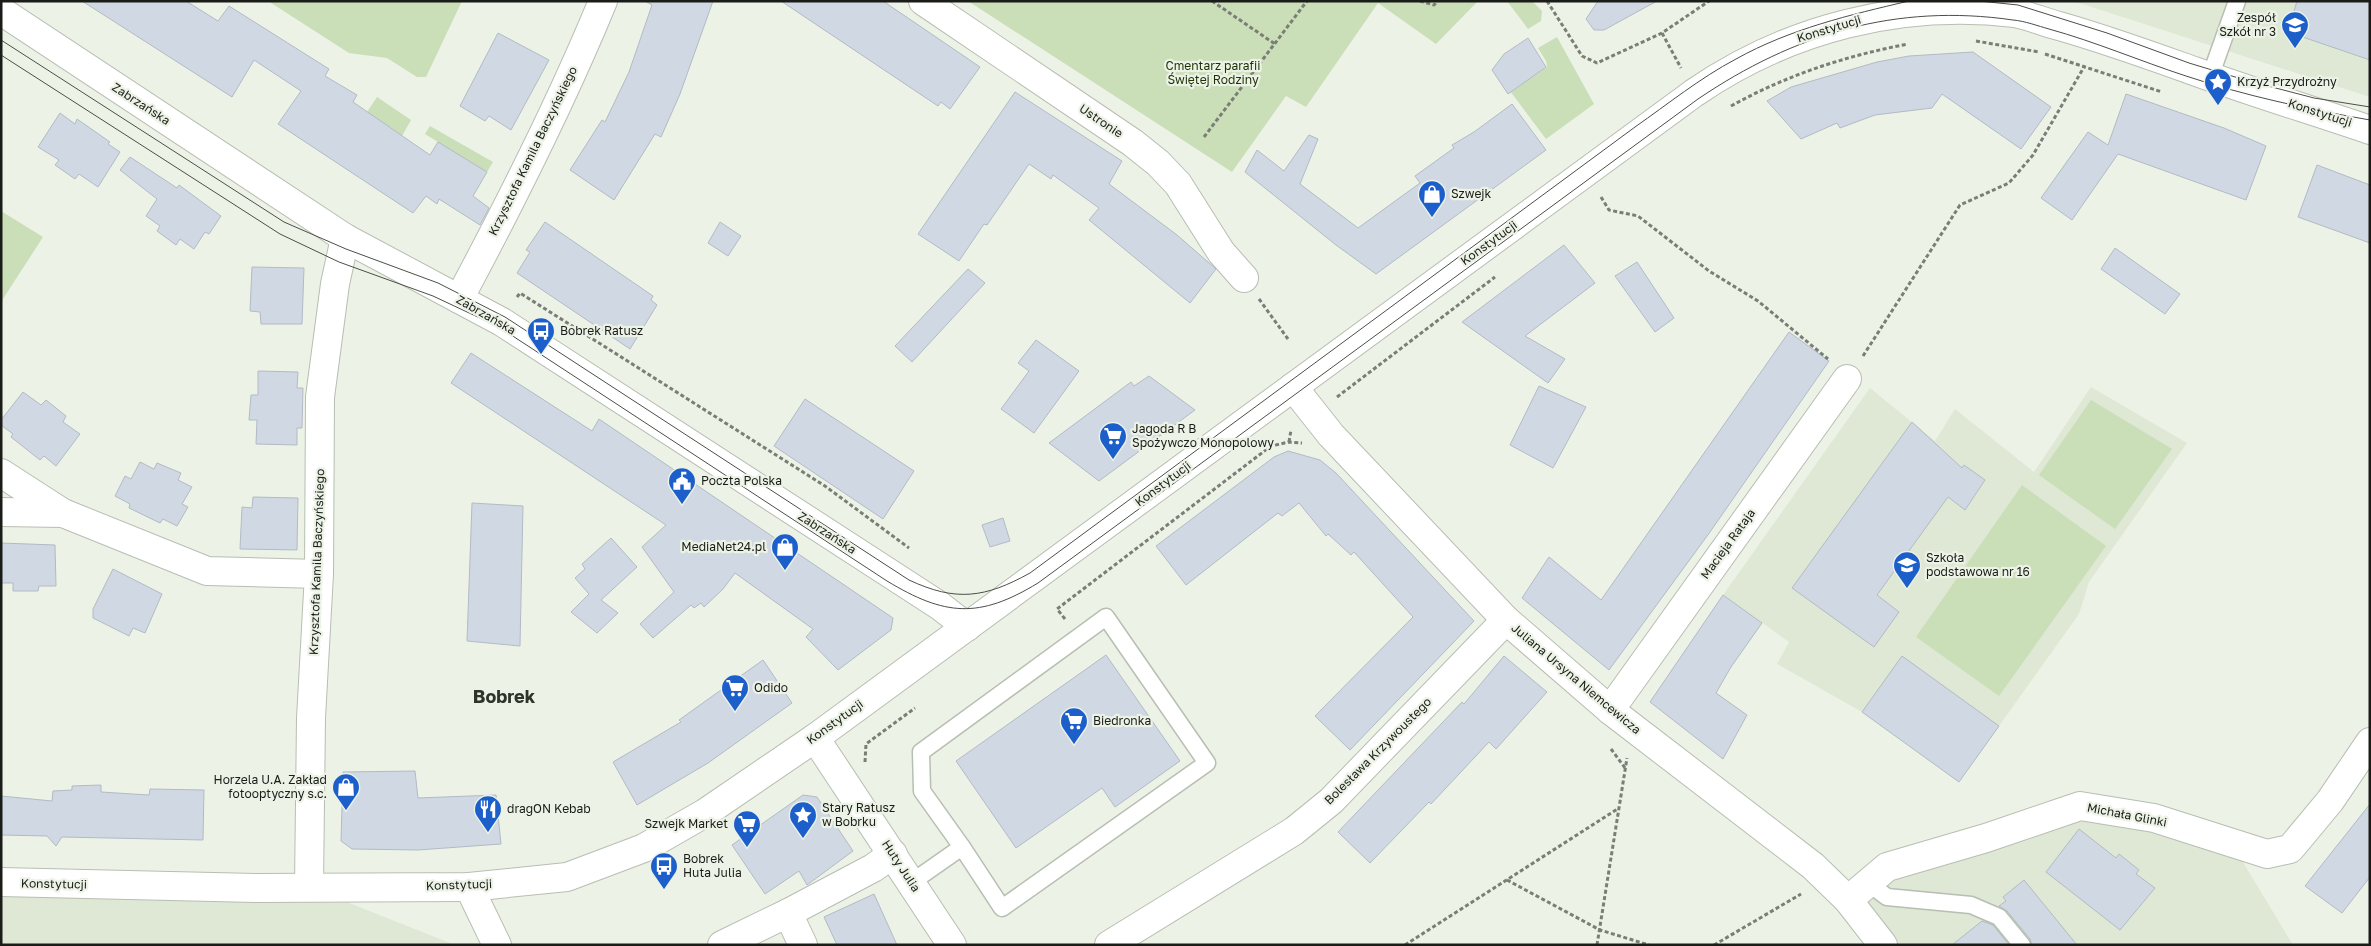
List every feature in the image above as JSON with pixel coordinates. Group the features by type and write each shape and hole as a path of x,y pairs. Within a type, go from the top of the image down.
{"street":[{"name":"Krzysztofa Kamila Baczyńskiego","path":"459,299 528,164 603,1"},
{"name":"Ustronie","path":"923,1 1133,143 1158,163 1178,184 1221,252 1244,278"},
{"name":"Konstytucji","path":"1,882 256,888 470,887 567,877 644,848 705,813 815,738 1694,93 1738,65 1798,38 1861,18 1933,4 2016,14 2105,39 2210,77 2370,130"},
{"name":"Zabrzańska","path":"1,12 345,238 502,322 940,606 967,627"},
{"name":"Krzysztofa Kamila Baczyńskiego","path":"309,887 311,718 319,574 320,397 336,284 345,238"},
{"name":"Macieja Rataja","path":"1610,710 1847,379"},
{"name":"Juliana Ursyna Niemcewicza","path":"1293,387 1331,435 1506,620 1610,710 1786,844 1858,892 1883,945"},
{"path":"1,473 63,513 207,571 319,574"},
{"path":"1,512 63,513"},
{"name":"Bolesława Krzywoustego","path":"1109,945 1294,830 1331,801 1506,620"},
{"name":"Huty Julia","path":"815,738 952,945"},
{"name":"Michała Glinki","path":"1858,892 1887,867 1986,838 2080,806 2154,818 2267,854 2290,849 2330,801 2370,742"},
{"path":"722,945 873,868 893,854"},
{"path":"470,887 497,945"},
{"path":"788,913 803,945"}],"lane":[{"path":"2210,77 2237,1"},
{"path":"1106,617 1208,763 1002,908 962,847 922,791 921,752 1106,617"},
{"path":"912,882 962,847"},
{"path":"1858,892 1887,897 1970,905 1999,917 2022,945"}],"path":[{"path":"1212,1 1275,44"},
{"path":"1204,137 1307,1"},
{"path":"1420,1 1434,5 1438,1"},
{"path":"1547,1 1582,56 1597,63 1662,33 1709,1"},
{"path":"1662,33 1694,93"},
{"path":"1968,40 2037,52 2166,94"},
{"path":"1726,109 1763,88 1822,64 1871,51 1912,44"},
{"path":"1867,350 1960,205 2009,183 2033,154 2084,67"},
{"path":"1593,203 1609,192"},
{"path":"1601,197 1609,210 1638,216 1708,271 1758,301 1826,355 1832,366 1847,379"},
{"path":"1330,402 1497,276"},
{"path":"1244,278 1288,339"},
{"path":"515,301 520,293 667,385 825,486 909,548"},
{"path":"1289,442 1290,431"},
{"path":"1057,609 1270,446 1289,442 1309,444"},
{"path":"1597,945 1626,769"},
{"path":"1405,945 1619,808"},
{"path":"1507,880 1600,930 1649,945"},
{"path":"1714,945 1808,889"}],"shaded area":[{"name":"Zespół Szkół nr 3","path":"2073,1 2370,1 2370,97"},
{"name":"Szkoła podstawowa nr 16","path":"2091,387 2187,443 2089,582 2079,614 1959,782 1862,712 1777,664 1789,642 1723,595 1870,388 1935,441 1955,409 2034,472"},
{"path":"2080,806 2232,844 2293,945 1883,945 1848,900 1887,867"},
{"path":"1,882 309,887 455,945 1,945"}],"green space":[{"path":"268,1 462,1 426,77 417,77 387,58 349,53"},
{"name":"Cmentarz parafii Świętej Rodziny","path":"968,1 1478,1 1436,44 1378,3 1306,107 1286,96 1232,172"},
{"path":"1507,1 1532,1 1542,11 1541,21 1528,29"},
{"path":"1557,37 1594,104 1546,139 1510,91 1547,67 1546,61 1538,48"},
{"path":"377,97 411,120 402,136 367,112"},
{"path":"430,126 493,162 487,172 425,134"},
{"path":"1,211 43,237 1,302"},
{"path":"2091,400 2172,449 2115,529 2039,475"},
{"path":"2022,485 2106,546 1999,696 1916,637"}],"building":[{"path":"82,1 186,1 218,21 229,6 329,69 325,76 357,95 353,102 430,155 438,142 487,172 473,196 489,208 480,225 439,199 437,204 426,196 413,213 278,124 301,91 254,60 232,97"},
{"path":"645,1 713,1 680,94 661,137 655,134 614,200 570,170 602,120 605,122 629,72 652,5"},
{"path":"781,1 883,1 980,67 950,109 941,102 938,106"},
{"path":"1598,1 1657,1 1604,30 1594,30 1586,19"},
{"path":"2297,1 2370,1 2370,60 2288,32"},
{"path":"498,33 549,60 511,130 489,116 485,121 460,106"},
{"path":"1528,38 1546,67 1508,94 1492,70 1504,54"},
{"path":"1973,52 2051,107 2021,149 1942,94 1932,108 1875,115 1840,128 1837,123 1801,139 1767,101 1791,87 1877,62 1909,56"},
{"path":"1015,92 1122,161 1109,184 1177,235 1216,269 1190,303 1089,220 1099,208 1053,175 1051,179 1029,164 987,225 984,224 959,261 918,234"},
{"path":"2126,94 2224,128 2266,146 2246,200 2118,154 2072,220 2041,198 2088,132 2108,145"},
{"path":"1512,104 1546,150 1376,274 1336,245 1245,172 1257,150 1284,171 1309,135 1318,139 1300,184 1358,228 1420,183 1415,176 1454,148 1452,145 1474,132"},
{"path":"60,113 75,124 77,119 110,142 108,144 120,152 98,187 79,174 75,179 55,165 59,160 38,147"},
{"path":"130,157 177,188 179,185 221,216 209,234 205,232 194,249 180,239 176,245 157,231 160,226 146,216 157,199 120,170"},
{"path":"2317,165 2370,185 2370,243 2298,217"},
{"path":"545,222 653,296 651,300 657,305 630,349 517,273 530,252 526,250"},
{"path":"720,222 741,236 728,256 708,243"},
{"path":"1564,245 1595,283 1525,336 1565,359 1548,383 1462,322"},
{"path":"2115,248 2180,294 2165,314 2101,269"},
{"path":"1637,262 1674,318 1655,332 1615,276"},
{"path":"252,267 304,268 302,324 261,324 260,312 250,311"},
{"path":"968,269 985,283 912,362 895,346"},
{"path":"1789,332 1829,361 1710,532 1609,670 1522,598 1549,557 1601,600"},
{"path":"1036,340 1079,371 1034,433 1001,409 1029,371 1018,363"},
{"path":"471,353 592,431 599,419 893,618 891,630 838,670 806,637 813,629 735,573 723,589 704,607 701,603 694,608 691,605 653,638 640,624 674,592 642,547 666,525 451,383"},
{"path":"258,371 298,372 297,388 303,388 302,428 297,428 297,445 256,444 257,420 249,420 251,395 258,395"},
{"path":"1149,376 1195,410 1099,481 1049,443 1131,382 1134,386"},
{"path":"1539,386 1586,407 1553,468 1510,445"},
{"path":"23,392 41,405 46,400 66,416 63,422 80,434 56,466 44,456 40,460 11,437 13,434 1,425 1,420"},
{"path":"805,399 914,471 883,519 774,446"},
{"path":"1912,422 1962,468 1964,465 1985,480 1965,510 1948,497 1877,595 1899,612 1874,647 1792,588"},
{"path":"1288,451 1320,460 1336,473 1474,621 1350,750 1315,716 1413,617 1354,552 1351,555 1328,534 1326,536 1299,503 1282,516 1278,513 1186,585 1156,546 1274,457"},
{"path":"140,462 154,469 157,463 181,473 178,480 192,487 182,504 188,507 177,526 163,519 160,523 129,508 130,504 115,496 125,476 131,479"},
{"path":"253,497 298,498 297,550 240,549 242,507 252,508"},
{"path":"472,503 523,506 520,646 467,641"},
{"path":"1003,518 1010,541 990,547 982,525"},
{"path":"611,538 637,567 601,600 618,613 597,633 571,612 589,594 575,578 585,569 582,564"},
{"path":"1,543 55,545 56,586 39,586 38,591 13,591 13,583 1,583"},
{"path":"113,569 162,594 145,633 133,628 129,636 93,618 93,609"},
{"path":"1723,595 1762,623 1731,667 1716,693 1747,715 1723,759 1650,702"},
{"name":"Biedronka","path":"1106,655 1180,761 1115,807 1102,788 1016,848 956,761"},
{"path":"1504,656 1547,692 1496,749 1489,742 1431,804 1429,802 1370,863 1338,832 1462,702 1464,704"},
{"path":"1902,656 1999,726 1959,782 1862,712"},
{"path":"763,660 792,703 708,763 637,805 613,762 681,722 679,720"},
{"path":"415,771 418,798 496,795 501,844 418,850 352,849 341,841 343,772"},
{"path":"101,785 101,792 149,795 150,789 204,790 203,840 62,837 56,846 47,836 1,835 1,796 52,801 53,791 72,790 72,786"},
{"path":"803,795 817,797 853,851 807,885 799,871 765,894 732,845"},
{"path":"2370,804 2370,877 2342,913 2305,886"},
{"path":"2079,829 2116,858 2119,854 2139,870 2136,874 2155,888 2120,930 2046,872"},
{"path":"2024,880 2077,945 2032,945 2030,939 2007,911 1999,906 2006,901 2003,897"},
{"path":"874,894 897,945 837,945 824,917"},
{"path":"1982,921 1993,925 2009,945 1952,945"}],"tram line":[{"path":"1,40 284,222 346,249 438,283 505,317 909,580 941,592 970,594 999,588 1030,573 1635,127 1710,74 1756,48 1777,39 1820,24 1909,1"},
{"path":"1979,1 2018,5 2245,80 2314,98 2370,107"},
{"path":"1,55 280,234 339,262 433,296 499,327 887,581 927,601 945,607 962,609 998,603 1038,583 1698,99 1734,76 1771,57 1809,41 1887,20 1928,16 1970,16 2018,21 2084,40 2231,90 2300,107 2370,120"}],"place":[{"name":"Zespół Szkół nr 3","path":"2295,49"},
{"name":"Krzyż Przydrożny","path":"2218,106"},
{"name":"Szwejk","path":"1432,218"},
{"name":"Bobrek Ratusz","path":"541,355"},
{"name":"Jagoda R B Spożywczo Monopolowy","path":"1113,460"},
{"name":"Poczta Polska","path":"682,505"},
{"name":"MediaNet24.pl","path":"785,571"},
{"name":"Szkoła podstawowa nr 16","path":"1907,589"},
{"name":"Odido","path":"735,712"},
{"name":"Biedronka","path":"1074,745"},
{"name":"Horzela U.A. Zakład fotooptyczny s.c.","path":"346,811"},
{"name":"dragON Kebab","path":"488,833"},
{"name":"Stary Ratusz w Bobrku","path":"803,839"},
{"name":"Szwejk Market","path":"747,848"},
{"name":"Bobrek Huta Julia","path":"664,890"}],"district":[{"name":"Bobrek","path":"504,697"}]}
